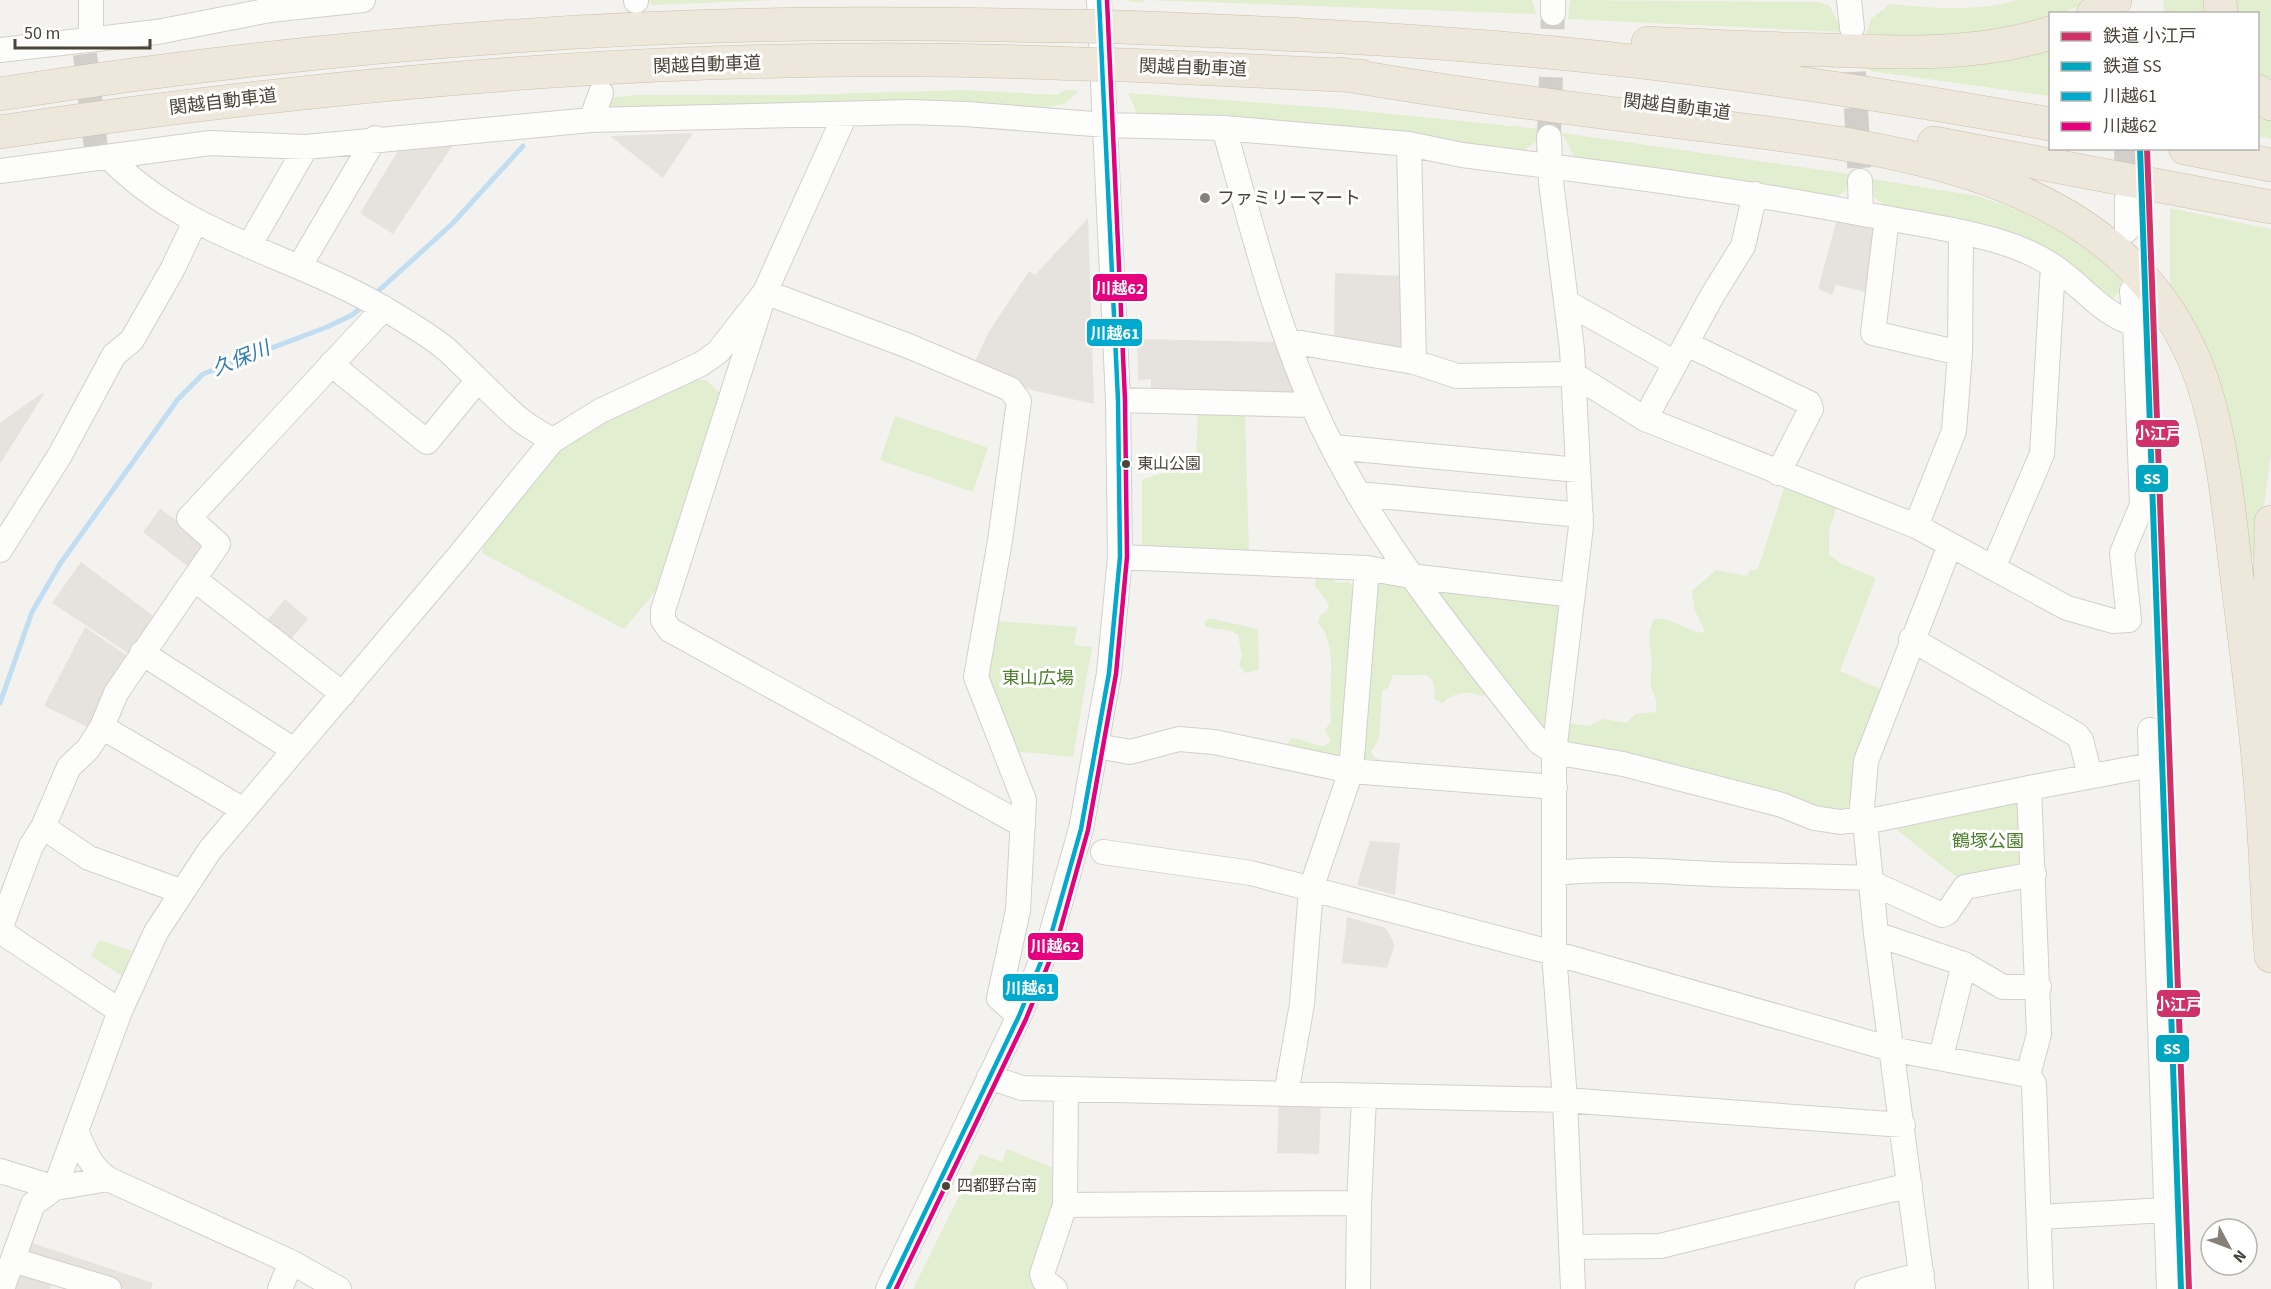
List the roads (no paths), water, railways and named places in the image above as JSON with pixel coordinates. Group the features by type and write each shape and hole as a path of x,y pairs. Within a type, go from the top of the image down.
{"highway":[{"path":"2096,12 2115,0"},
{"name":"関越自動車道","path":"0,94 299,55 534,37 827,24 1077,26 1340,36 1490,47 1765,77 2049,124"},
{"path":"1340,36 1488,36 1887,51 1993,46 2049,33"},
{"name":"関越自動車道","path":"0,132 300,93 627,67 821,61 1011,61 1341,74 1485,85 1765,117 1922,141 2131,189 2174,187 2271,207"},
{"path":"1341,74 1450,93 1796,137 1922,160 2004,183 2039,200 2098,236 2134,282 2170,315 2201,379 2211,414 2224,483 2261,790 2271,956"},
{"path":"2259,92 2271,104"},
{"path":"2195,150 2271,165"},
{"path":"2261,790 2270,671 2268,569 2271,522"}],"street":[{"path":"87,44 91,0"},
{"path":"0,50 87,44 184,28 270,10 363,0"},
{"path":"888,1289 1019,1016 1049,942 1068,879 1097,746 1109,673 1120,557 1118,400 1099,0"},
{"path":"1849,0 1852,28"},
{"path":"591,120 602,93"},
{"path":"0,171 100,155 210,143 306,147 375,138 591,120 966,114 1106,125 1224,128 1409,144 1462,155 1755,194 1961,233 2001,242 2037,255 2101,308 2116,318 2134,324"},
{"path":"845,115 765,292 663,610 663,620 670,630 1023,825"},
{"path":"1224,128 1253,231 1288,340 1312,405 1358,494 1410,576 1539,742 1554,752 1623,764 1782,805 1814,818 1840,822 1863,821 2151,765"},
{"path":"1549,137 1550,166 1573,374 1581,515 1554,752 1556,873 1554,953 1565,1100 1573,1289"},
{"path":"299,267 375,138"},
{"path":"1409,144 1414,362"},
{"path":"249,246 306,147"},
{"path":"100,155 141,187 195,222 299,267 384,308 444,348 520,420 552,441"},
{"path":"1860,181 1861,213"},
{"path":"2127,230 2131,189"},
{"path":"1645,419 1712,296 1743,246 1755,194"},
{"path":"1887,218 1873,333 1960,354"},
{"path":"0,550 60,455 114,355 132,340 172,270 195,222"},
{"path":"1916,526 1954,431 1960,354 1961,233"},
{"path":"1993,568 2042,454 2053,266"},
{"path":"1288,340 1414,362 1456,376 1573,374 1645,419 1916,526 2067,608 2113,621 2128,620 2122,554 2142,505 2134,282"},
{"path":"55,1188 120,1011 156,932 180,891 242,809 343,694 552,441 600,411 701,364 718,352 765,292"},
{"path":"765,292 798,307 911,347 1010,389 1019,401 1000,541 976,677 1020,785 1023,800 1018,910 999,998 1019,1016"},
{"path":"1566,302 1681,354 1809,403 1811,409 1778,473"},
{"path":"120,1011 0,930 31,846 43,827 69,767 88,749 102,727 116,693 218,544 189,518 384,308"},
{"path":"331,364 427,442 477,381"},
{"path":"1118,400 1312,405"},
{"path":"1334,447 1578,470"},
{"path":"1358,494 1581,515"},
{"path":"1867,1289 1922,1281 1863,821 1866,761 1911,639 1950,545"},
{"path":"1120,557 1366,568 1410,576 1573,595"},
{"path":"1286,1094 1302,1004 1311,889 1351,771 1366,568"},
{"path":"194,579 343,694"},
{"path":"1911,639 2077,735 2082,740 2090,776"},
{"path":"142,653 294,750"},
{"path":"102,727 242,809"},
{"path":"2150,730 2169,1289"},
{"path":"1097,746 1130,752 1179,739 1214,742 1351,771 1555,787"},
{"path":"2028,1075 2039,1034 2039,987 2029,788"},
{"path":"43,827 89,858 180,891"},
{"path":"1103,852 1251,873 1554,953 1891,1049 2028,1075 2034,1084 2041,1289"},
{"path":"1556,873 1632,868 1711,874 1871,880 1942,915 1947,913 1965,886 2034,874"},
{"path":"1876,934 1964,964 2003,987 2039,987"},
{"path":"1941,1057 1964,964"},
{"path":"989,1077 1022,1088 1364,1098 1565,1100 1903,1125"},
{"path":"1055,1289 1044,1280 1042,1274 1065,1205 1066,1089"},
{"path":"1358,1289 1364,1098"},
{"path":"76,1130 87,1158 96,1170 108,1179 291,1262 339,1289"},
{"path":"0,1171 55,1188"},
{"path":"2,1289 33,1204 55,1188 108,1179"},
{"path":"1571,1247 1660,1246 1910,1185"},
{"path":"1065,1205 1359,1203"},
{"path":"2039,1217 2167,1210"},
{"path":"13,1260 108,1289"},
{"path":"280,1289 291,1262"}],"waterway":[{"name":"久保川","path":"374,295 453,223 523,146"},
{"name":"久保川","path":"0,703 32,612 60,564 178,399 203,374 327,327 352,315 363,306"}],"tunnel":[{"path":"1549,137 1553,13"},
{"path":"1852,36 1860,181"},
{"path":"85,54 96,149"},
{"path":"2126,150 2127,194"}],"rail line":[{"name":"SS","path":"2140,150 2181,1289"},
{"name":"小江戸","path":"2147,150 2189,1289"}],"place":[{"name":"ファミリーマート","path":"1205,198"},
{"name":"東山公園","path":"1126,464"},
{"name":"四都野台南","path":"946,1186"}],"park label":[{"name":"東山広場","path":"1038,678"},
{"name":"鶴塚公園","path":"1988,841"}]}
